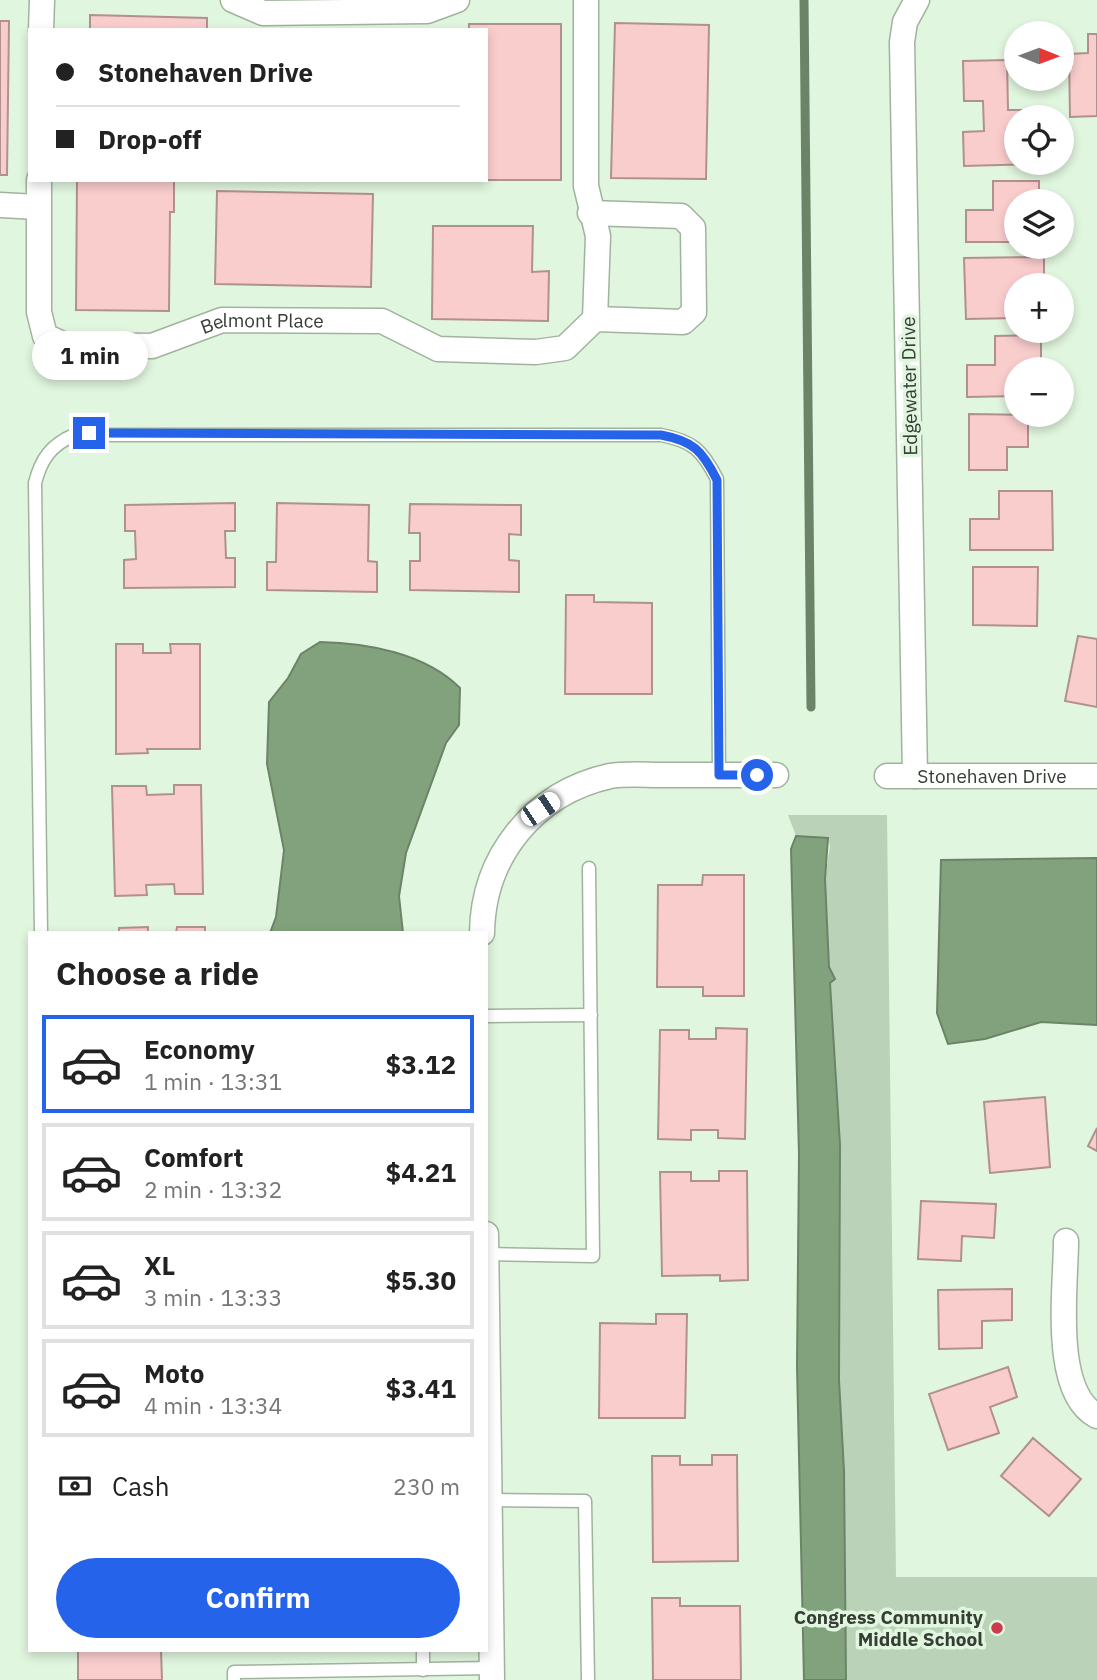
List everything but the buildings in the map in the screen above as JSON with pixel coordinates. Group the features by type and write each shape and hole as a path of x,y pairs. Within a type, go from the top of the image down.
{"street":[{"path":"41,28 42,0"},
{"path":"233,0 263,12 276,12 426,11 457,0"},
{"path":"586,0 586,186 590,213 598,236 595,319 683,322 694,312 693,228 681,216 590,213"},
{"name":"Edgewater Drive","path":"915,776 902,42 905,22 917,0"},
{"name":"Belmont Place","path":"39,182 39,312 46,336 65,345 152,346 222,320 382,321 438,349 536,352 565,348 595,319"},
{"path":"0,205 38,206"},
{"path":"482,931 486,890 502,853 526,822 563,793 611,776 775,775"},
{"name":"Stonehaven Drive","path":"887,776 1097,776"},
{"path":"1066,1241 1066,1367 1074,1394 1087,1411 1097,1416"},
{"path":"488,1377 492,1674"}],"lane":[{"path":"41,931 35,483 40,464 49,451 74,435 661,435 684,439 705,456 717,480 719,775"},
{"path":"488,1254 593,1256 589,867"},
{"path":"488,1016 591,1015"},
{"path":"489,1500 585,1501 587,1680"},
{"path":"423,1652 423,1670"},
{"path":"234,1680 234,1672 423,1670 492,1674"}],"shaded area":[{"path":"320,642 376,648 413,658 430,666 460,688 459,725 446,743 406,853 399,896 403,931 271,931 276,917 284,850 267,764 269,702 288,678 301,654"},
{"path":"788,815 887,815 896,1577 1097,1577 1097,1680 846,1680 844,1471 839,1380 840,1145 830,983 835,979 829,967 825,879 830,846 828,838 796,836"},
{"path":"796,836 828,838 825,879 829,967 835,979 830,983 840,1145 839,1380 844,1471 846,1680 804,1680 797,1366 799,1154 791,849"},
{"path":"1097,858 1097,1025 1041,1022 985,1039 948,1044 937,1013 941,860"}],"waterway":[{"path":"804,0 811,707"}],"place":[{"name":"Congress Community Middle School","path":"997,1628"}],"route":[{"path":"89,433 661,435 684,439 705,456 717,480 719,775 757,775"}]}
